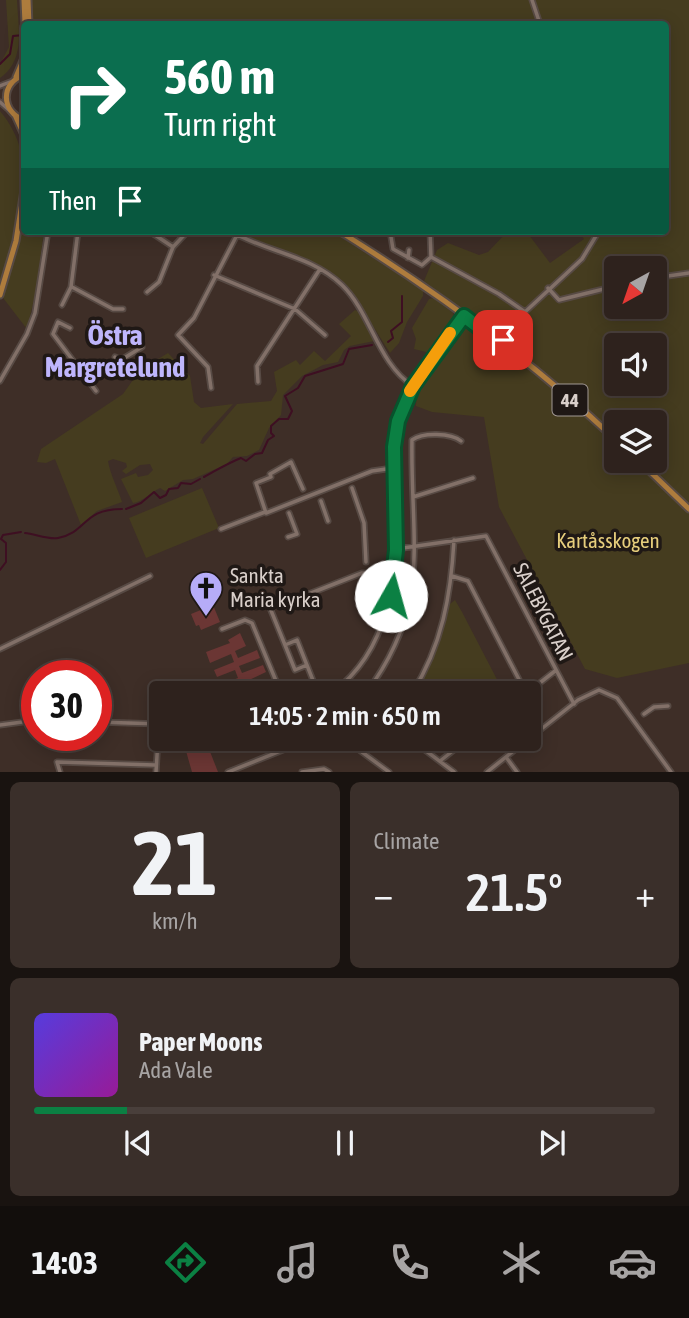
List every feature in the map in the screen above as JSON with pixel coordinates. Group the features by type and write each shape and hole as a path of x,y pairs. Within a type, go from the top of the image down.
{"main road":[{"path":"26,0 27,21"},
{"path":"21,64 6,97 21,129"},
{"path":"13,80 21,76"},
{"path":"13,113 21,118"},
{"path":"0,295 16,241 21,209"},
{"name":"44","path":"345,235 464,316 559,390 604,429"},
{"path":"652,473 689,509"}],"street":[{"path":"532,0 539,21"},
{"path":"0,86 13,80"},
{"path":"0,102 13,113"},
{"path":"0,381 19,349 35,313 47,235"},
{"path":"62,305 71,287 78,235"},
{"path":"155,235 173,247"},
{"path":"147,292 159,282 173,247 184,235"},
{"path":"211,388 208,367 178,335 194,318 237,235 320,269 341,284 352,297 393,367 413,386"},
{"path":"390,235 390,245 408,258 422,265 431,257"},
{"path":"430,235 431,257"},
{"path":"500,344 548,288 582,259 597,235"},
{"path":"408,258 409,250"},
{"path":"431,257 499,294 525,312"},
{"path":"258,383 257,366 320,269"},
{"path":"667,276 689,273"},
{"path":"214,275 295,309 325,335"},
{"path":"71,287 113,309 124,309"},
{"path":"548,288 559,300 604,289"},
{"path":"345,681 358,669 373,645 389,605 396,550 393,468 396,430 413,386 464,316"},
{"path":"70,328 58,322 53,334 96,391"},
{"path":"115,356 121,360 142,347 140,342"},
{"path":"374,681 388,659 411,596 416,547 412,440 421,436 455,436 461,442"},
{"path":"267,512 256,483 271,477 270,474 285,463 290,462 295,466 303,489"},
{"path":"221,529 372,471 393,468"},
{"path":"413,496 473,478"},
{"path":"352,488 364,523 366,562"},
{"path":"321,501 328,521"},
{"path":"288,537 297,534 289,513"},
{"name":"SALEBYGATAN","path":"454,540 485,535 574,704"},
{"path":"396,550 454,540 447,608 436,643 418,681"},
{"path":"301,597 364,572 394,573"},
{"path":"0,649 149,576"},
{"path":"452,576 468,581 520,681"},
{"path":"267,598 295,670 307,664"},
{"path":"270,608 292,598"},
{"path":"222,629 245,620 252,623 276,681"},
{"path":"285,645 297,640 313,681"},
{"path":"541,681 555,670"},
{"path":"487,772 574,704 595,691 611,694 671,772"},
{"path":"644,714 654,707 668,706"},
{"path":"0,725 21,722"},
{"path":"112,722 149,724"},
{"path":"156,772 157,751"},
{"path":"228,772 280,751"},
{"path":"361,751 389,772"},
{"path":"427,751 454,772"},
{"path":"440,761 453,751"},
{"path":"506,757 517,772"},
{"path":"60,772 57,762 155,765"},
{"path":"302,772 324,769 329,772"}],"green space":[{"path":"6,0 17,0 19,43 14,62 0,78 0,64 9,47"},
{"name":"Kartåsskogen","path":"32,0 689,0 689,663 617,678 585,669 499,507 484,417 432,412 416,406 417,396 429,372 447,347 475,320 424,281 437,250 448,243 479,255 488,252 504,235 529,235 550,263 584,239 581,235 669,235 669,21 32,21"},
{"path":"0,111 17,139 21,153 21,235 43,235 36,291 27,329 0,294"},
{"path":"244,235 343,235 342,238 423,290 423,296 407,322 399,343 390,353 354,296 336,277 307,260"},
{"path":"434,298 453,313 454,318 430,353 414,349 416,339 412,328 429,299"},
{"path":"355,310 359,312 374,341 350,346 344,350 338,362 323,365 302,376 283,395 281,415 269,428 259,450 247,456 233,457 227,464 193,479 183,480 165,491 160,488 133,503 121,479 136,473 138,477 148,475 153,470 150,464 140,465 126,474 122,471 127,467 126,463 113,459 108,461 122,502 97,511 81,525 55,459 46,463 37,462 41,449 123,394 140,370 168,353 190,376 194,402 201,408 233,404 203,437 200,443 203,444 237,404 271,401 277,391 274,372 296,360 300,365 314,351 325,361 351,336 339,324"},
{"path":"202,488 219,528 146,558 129,518"},
{"path":"455,600 498,681 423,680 439,643 450,604"}],"building":[{"name":"Sankta Maria kyrka","path":"213,605 220,622 201,630 199,625 196,626 191,614"},
{"path":"240,633 246,646 235,651 238,658 257,650 260,658 239,666 242,673 263,665 266,672 247,681 230,681 238,678 235,670 217,677 214,670 234,662 231,654 210,663 206,652 230,643 228,640"},
{"path":"186,751 210,751 218,772 192,772"}],"waterway":[{"path":"0,64 10,54 13,36 21,35"},
{"path":"388,342 393,338 391,331 402,322 402,296"},
{"path":"204,477 236,460 241,458 246,461 255,454 262,453 268,440 274,436 271,426 279,419 288,419 292,411 285,396 298,388 305,376 343,364 349,349 372,345"},
{"path":"126,509 141,503 154,492 160,498 166,495 169,489 178,488 181,483 191,484 200,479"},
{"path":"25,533 58,538 75,531 99,513 122,509"},
{"path":"0,570 6,562 6,543 1,539 3,535 21,532"}],"slow traffic":[{"path":"410,391 450,333"}],"place":[{"name":"Sankta Maria kyrka","path":"206,618"}],"district":[{"name":"Östra Margretelund","path":"115,351"}],"route":[{"path":"391,596 396,550 394,439 405,401 432,357 464,316 500,344 503,340"}]}
